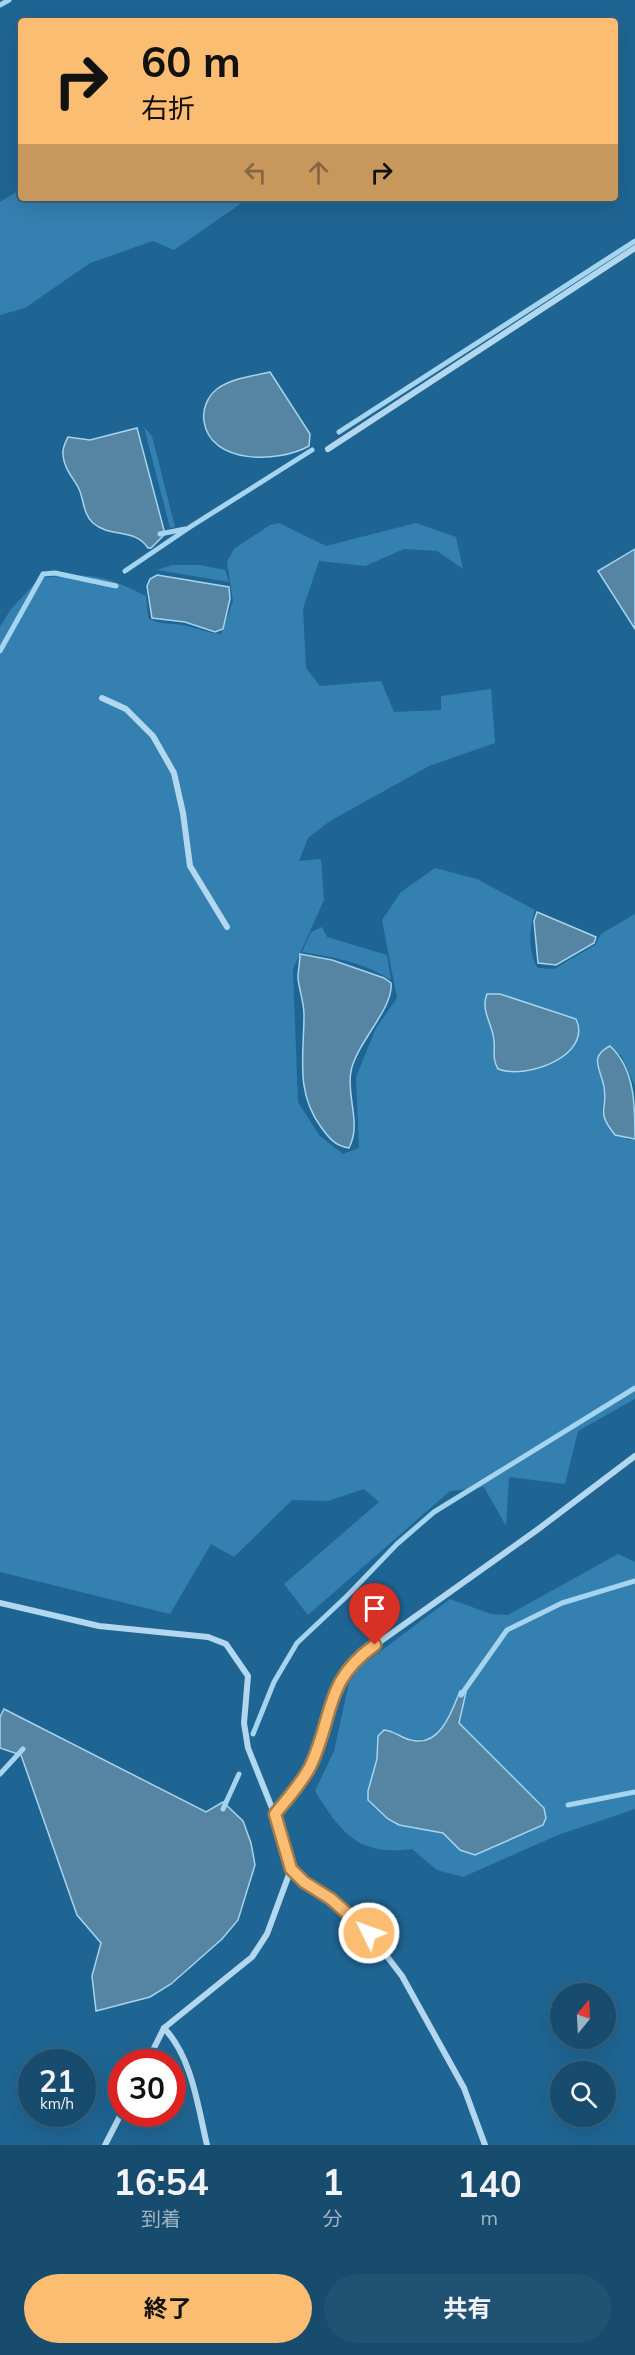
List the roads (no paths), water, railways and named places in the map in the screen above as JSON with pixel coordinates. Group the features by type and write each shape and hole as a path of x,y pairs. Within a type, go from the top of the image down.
{"street":[{"path":"328,449 635,248"},
{"path":"102,698 138,718 153,736 174,773 183,813 190,866 227,927"},
{"path":"275,1814 310,1765 335,1689 357,1658 537,1530 635,1456"},
{"path":"0,1603 99,1626 175,1633 208,1638 226,1644 248,1676 244,1723 248,1748 275,1814 291,1869 304,1882 331,1899 369,1933 402,1976 464,2088 485,2145"},
{"path":"154,2049 164,2028 252,1957 267,1934 291,1869"},
{"path":"164,2028 177,2041 195,2092 207,2145"},
{"path":"105,2145 114,2127"}],"waterway":[{"path":"0,5 9,0"},
{"path":"339,432 635,241"},
{"path":"125,571 312,450"},
{"path":"160,534 185,529"},
{"path":"0,651 43,574 55,573 116,586"},
{"path":"253,1734 274,1682 297,1643 397,1544 434,1512 635,1388"},
{"path":"461,1695 507,1630 562,1603 635,1581"},
{"path":"0,1774 23,1749"},
{"path":"223,1809 239,1774"},
{"path":"568,1805 635,1792"}]}
